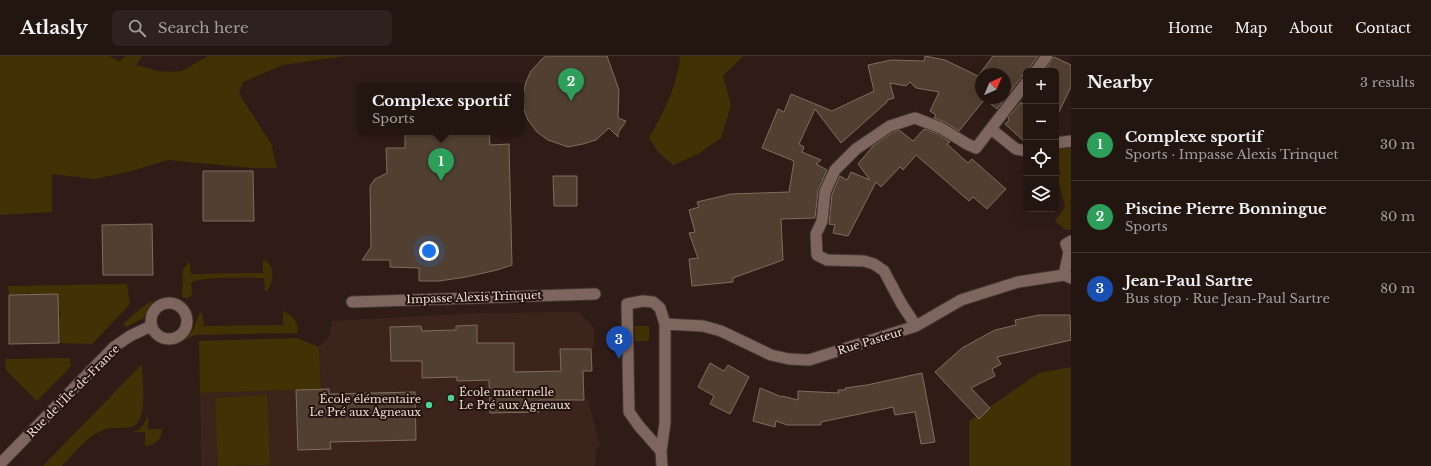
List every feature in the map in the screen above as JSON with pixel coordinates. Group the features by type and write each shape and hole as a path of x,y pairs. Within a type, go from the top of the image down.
{"street":[{"path":"1038,68 1048,56"},
{"path":"916,326 900,303 884,271 874,264 864,261 828,260 816,255 816,234 822,221 825,192 835,170 856,149 890,126 915,118 941,128 976,148 1023,88"},
{"path":"991,129 1016,149 1023,150"},
{"path":"1059,143 1071,141"},
{"path":"1067,276 1069,252 1066,244 1071,241"},
{"name":"Rue Pasteur","path":"665,324 703,326 721,331 771,355 789,359 809,360 916,326 961,300 1018,282 1067,276"},
{"name":"Impasse Alexis Trinquet","path":"352,302 595,294"},
{"path":"661,451 629,412 627,304 643,301 653,302 660,308 665,324 665,423 661,451 662,466"},
{"name":"Rue de l'Île-de-France","path":"0,464 114,347 130,336 151,326"}],"shaded area":[{"path":"0,56 109,56 119,61 126,56 142,56 136,65 158,71 171,72 182,71 208,56 345,56 283,65 243,82 239,94 271,143 277,168 252,168 168,160 128,172 94,179 52,174 52,212 0,215"},
{"path":"680,56 743,56 723,76 731,105 721,138 698,154 673,165 659,153 649,138 673,88 679,67"},
{"path":"1071,146 1071,230 1064,229 1055,221 1065,207 1059,184 1059,148"},
{"path":"263,259 268,263 272,270 272,281 265,292 264,278 214,278 191,283 192,296 187,298 182,297 183,269 190,261 191,274 263,273"},
{"path":"127,284 130,304 92,344 59,343 60,310 58,294 32,295 31,293 9,295 8,286"},
{"path":"151,301 152,303 144,318 126,327 123,324 136,312"},
{"path":"283,311 296,323 298,329 297,333 194,335 184,341 193,330 199,314 202,313 204,326 283,325"},
{"path":"579,312 594,328 594,347 591,349 592,371 583,371 584,400 588,400 600,445 596,450 595,466 201,466 200,393 321,389 319,347 330,335 332,321 477,313"},
{"path":"635,326 649,326 649,341 635,341"},
{"path":"297,338 319,347 321,389 200,393 199,341"},
{"path":"70,358 71,366 37,401 6,370 5,359"},
{"path":"142,364 143,400 140,418 137,424 131,427 101,431 85,442 62,466 43,466"},
{"path":"1071,367 1071,466 969,466 969,421 1039,373"},
{"path":"267,395 270,465 218,466 215,398"},
{"path":"148,414 148,429 162,429 162,433 157,441 145,446 145,432 133,432 139,430 143,426"}],"building":[{"path":"546,56 607,56 619,90 618,118 626,121 618,133 618,137 609,128 596,140 568,147 548,140 537,132 528,120 524,110 524,91 531,71"},
{"path":"925,56 945,60 975,75 975,104 981,104 959,131 945,122 934,118 936,115 930,111 939,92 916,88 910,82 906,86 890,83 894,98 887,100 887,102 841,143 815,109 799,144 804,147 802,152 821,160 816,164 827,170 818,191 815,218 781,219 783,260 733,278 733,282 692,286 689,259 698,258 689,233 695,232 689,210 699,207 697,202 731,194 789,192 794,161 762,148 778,109 784,112 791,94 832,111 874,91 868,65 891,60 924,61"},
{"path":"993,56 1038,56 1030,68 1023,68 1023,75 1011,91 1011,68 984,68"},
{"path":"1054,57 1071,65 1071,87 1059,112 1059,68 1047,68"},
{"path":"1021,102 1023,104 1023,140 1005,124 1009,120 1008,118"},
{"path":"991,104 1001,104 997,109"},
{"path":"924,129 938,134 950,142 947,144 968,163 972,159 1006,189 987,209 973,197 969,201 916,155 903,170 900,167 881,187 876,182 848,236 833,233 835,225 829,224 832,194 840,176 847,180 851,172 870,180 858,164 873,146 893,132 899,130 913,141"},
{"path":"405,135 489,135 490,145 509,144 512,265 466,277 439,281 419,281 419,268 390,267 390,260 362,260 371,247 370,186 375,179 387,173 386,148 405,148"},
{"path":"203,171 253,171 254,221 203,221"},
{"path":"553,176 577,176 577,206 554,206"},
{"path":"152,224 153,275 103,275 102,225"},
{"path":"58,294 59,343 9,344 9,295"},
{"path":"1039,315 1070,315 1071,340 997,357 1001,364 992,369 995,376 971,388 990,408 979,419 935,372 962,348 982,337 995,330 1016,325 1015,320"},
{"path":"477,325 477,343 514,343 514,372 561,371 560,349 591,349 592,371 583,371 584,400 539,400 539,412 490,413 489,380 457,381 457,377 422,378 422,361 391,361 390,327 421,326 422,331 456,330 456,326"},
{"path":"710,363 724,371 728,365 749,377 730,414 710,404 714,396 698,387"},
{"path":"922,373 935,442 921,444 915,412 895,415 893,407 821,422 821,425 787,425 776,421 775,427 753,421 760,388 782,397 798,400 798,391 839,393 838,390 845,390 845,388 867,385"},
{"path":"329,389 329,394 415,392 416,440 330,442 331,449 298,450 296,390"}],"place":[{"name":"Piscine Pierre Bonningue","path":"571,101"},
{"name":"Complexe sportif","path":"441,181"},
{"name":"Jean-Paul Sartre","path":"619,359"},
{"name":"École maternelle Le Pré aux Agneaux","path":"451,398"},
{"name":"École élémentaire Le Pré aux Agneaux","path":"429,405"}]}
